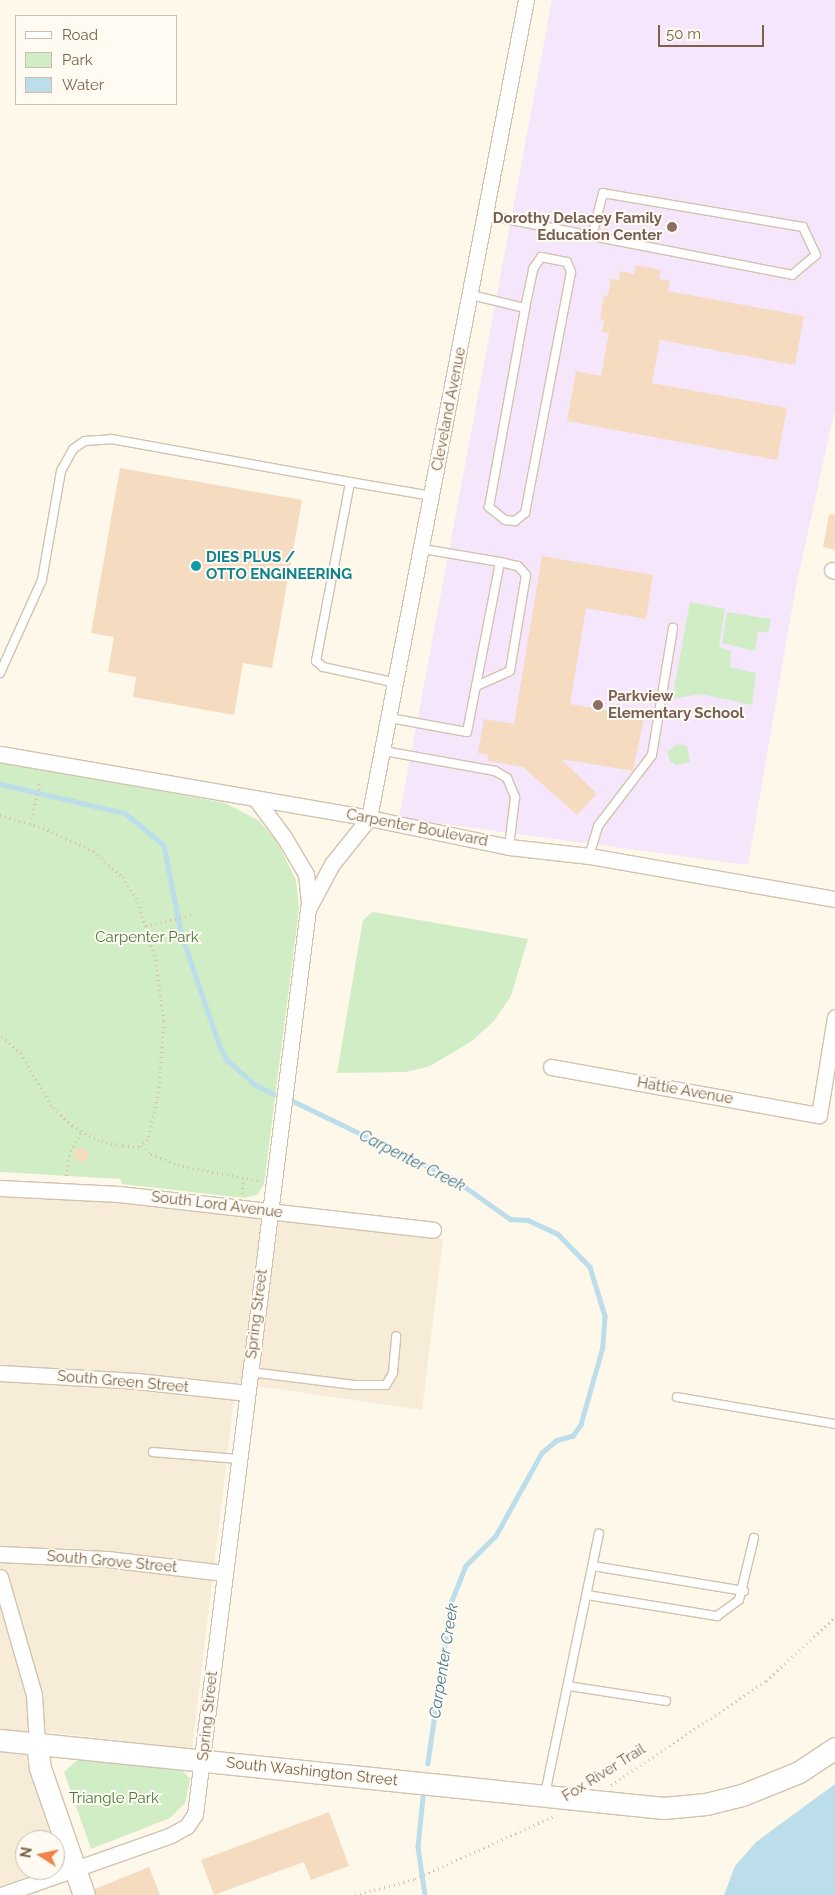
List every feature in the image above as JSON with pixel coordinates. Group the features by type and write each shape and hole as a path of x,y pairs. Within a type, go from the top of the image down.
{"street":[{"name":"Cleveland Avenue","path":"369,818 384,751 423,549 526,0"},
{"name":"Carpenter Boulevard","path":"0,754 369,818 509,847 589,856 835,899"},
{"path":"255,798 284,837 306,874 308,909"},
{"name":"Spring Street","path":"75,1870 166,1838 187,1826 197,1806 238,1459 308,909 332,864 369,818"},
{"name":"Hattie Avenue","path":"551,1067 819,1115 835,1018"},
{"name":"South Lord Avenue","path":"0,1188 65,1190 433,1230"},
{"name":"South Green Street","path":"0,1374 128,1381 247,1394"},
{"name":"South Grove Street","path":"0,1554 90,1558 224,1573"},
{"path":"0,1577 34,1695 40,1768 84,1895"},
{"name":"South Washington Street","path":"0,1740 664,1808 718,1802 774,1784 835,1748"},
{"path":"1,1895 75,1870"}],"lane":[{"path":"486,215 592,236 792,275 816,255 803,227 603,193 592,236"},
{"path":"540,257 567,262 571,272 525,513 515,521 505,520 489,507 525,308 533,269 540,257"},
{"path":"471,295 525,308"},
{"path":"0,673 42,580 61,471 66,458 85,442 111,440 432,496"},
{"path":"350,482 316,661 323,667 397,682"},
{"path":"423,549 518,566 526,575 510,671 476,686"},
{"path":"390,718 467,732 500,562"},
{"path":"589,856 598,826 652,755 674,628"},
{"path":"384,751 495,771 507,778 515,797 509,847"},
{"path":"250,1372 354,1386 386,1385 392,1373 396,1336"},
{"path":"677,1397 835,1424"},
{"path":"153,1452 238,1459"},
{"path":"544,1796 599,1534"},
{"path":"587,1595 708,1617 732,1608 744,1591 754,1538"},
{"path":"593,1566 744,1591"},
{"path":"568,1686 666,1701"}],"path":[{"path":"30,824 40,780"},
{"path":"0,815 75,841 103,857 131,889 146,926 160,982 164,1039 154,1122 149,1137 142,1145 122,1146 81,1132 57,1113 25,1059 0,1035"},
{"path":"146,926 191,915"},
{"path":"65,1190 68,1155 81,1132"},
{"path":"142,1145 151,1154 178,1165 263,1181"},
{"name":"Fox River Trail","path":"587,1801 766,1681 835,1617"},
{"name":"Fox River Trail","path":"355,1895 415,1879 561,1813"}],"shaded area":[{"name":"Dorothy Delacey Family Education Center","path":"552,0 835,0 835,409 795,591 748,865 399,818"},
{"path":"0,1193 109,1196 443,1239 422,1410 236,1383 192,1749 31,1730 26,1761 49,1830 15,1830 15,1880 17,1880 0,1886"}],"green space":[{"path":"690,602 725,609 719,647 731,651 730,667 756,673 752,705 701,694 672,699"},
{"path":"727,612 771,619 768,633 758,631 755,651 722,643"},
{"path":"677,744 687,746 690,762 676,765 670,761 667,752"},
{"name":"Carpenter Park","path":"0,761 225,803 258,820 276,840 296,880 299,909 264,1184 257,1195 244,1198 122,1184 120,1179 0,1172"},
{"path":"373,912 528,939 511,996 494,1021 472,1041 430,1066 406,1072 337,1073 363,920"},
{"name":"Triangle Park","path":"80,1758 180,1767 190,1779 185,1803 170,1818 91,1849 64,1772"}],"water":[{"path":"835,1784 835,1895 724,1895 735,1866 756,1842"}],"building":[{"path":"636,265 661,270 659,279 670,281 668,291 804,316 795,365 660,340 652,383 787,408 777,460 567,421 576,371 601,376 609,333 602,332 604,320 600,319 604,295 608,296 611,279 619,280 620,271 634,274"},
{"name":"DIES PLUS / OTTO ENGINEERING","path":"120,468 302,500 272,668 243,663 234,715 133,697 136,677 108,672 114,637 91,633"},
{"path":"829,514 835,515 835,550 823,547"},
{"path":"542,556 653,575 646,619 586,608 570,704 644,717 633,771 561,759 597,794 577,815 523,767 488,761 488,755 478,753 484,719 514,724"},
{"path":"84,1148 89,1154 86,1161 79,1162 74,1156 77,1149"},
{"path":"329,1812 349,1866 311,1880 304,1862 214,1895 201,1860"},
{"path":"149,1867 160,1895 96,1895 95,1889"}],"waterway":[{"name":"Carpenter Creek","path":"0,784 125,813 164,845 181,932 220,1047 228,1061 254,1084 274,1094"},
{"name":"Carpenter Creek","path":"293,1101 454,1179 510,1219 528,1220 558,1234 590,1267 605,1316 603,1347 581,1425 573,1436 556,1441 542,1453 496,1536 466,1566 451,1603 428,1763"},
{"name":"Carpenter Creek","path":"423,1797 418,1847 425,1895"}],"place":[{"name":"Dorothy Delacey Family Education Center","path":"672,227"},
{"name":"DIES PLUS / OTTO ENGINEERING","path":"196,566"},
{"name":"Parkview Elementary School","path":"598,705"}]}
